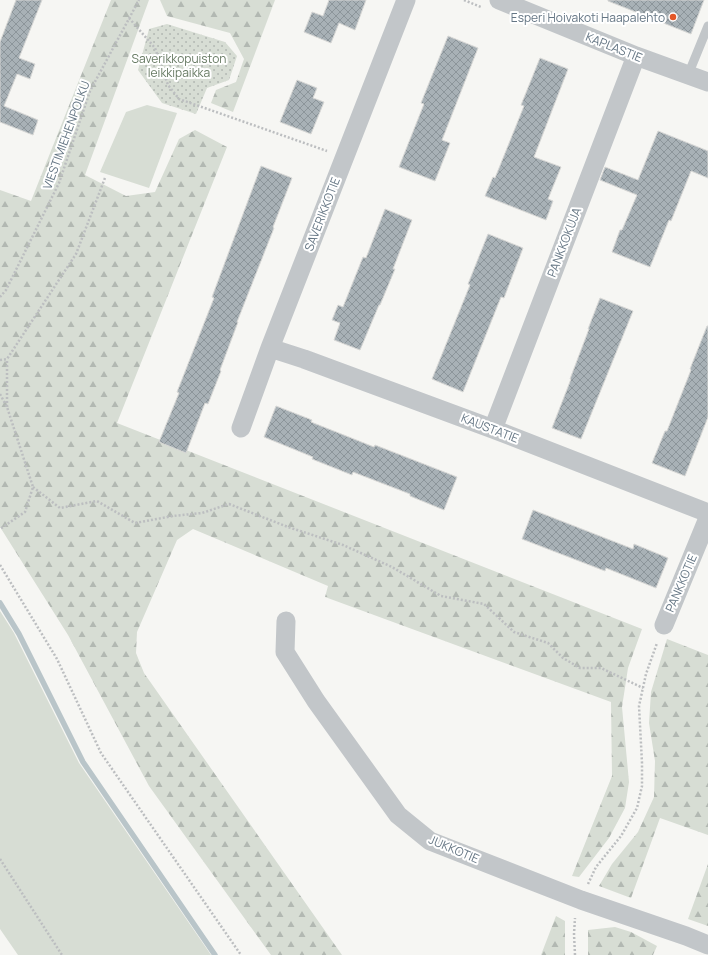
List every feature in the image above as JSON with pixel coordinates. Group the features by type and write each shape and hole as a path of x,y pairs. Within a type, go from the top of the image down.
{"street":[{"name":"SAVERIKKOTIE","path":"241,428 270,348 406,0"},
{"name":"KAPLASTIE","path":"499,0 636,56 708,82"},
{"name":"PANKKOKUJA","path":"493,429 636,56"},
{"name":"KAUSTATIE","path":"270,348 493,429 708,513"},
{"name":"PANKKOTIE","path":"664,625 708,518"},
{"name":"JUKKOTIE","path":"286,620 285,652 316,701 398,815 430,841 581,900 708,945"}],"lane":[{"path":"688,75 708,26"}],"path":[{"name":"VIESTIMIEHENPOLKU","path":"0,297 6,290 59,183 90,91 139,0"},
{"path":"129,18 155,48 168,85 178,99 344,157"},
{"path":"7,408 7,359 76,254 105,178"},
{"path":"0,360 7,359"},
{"path":"0,394 7,408 33,487 60,508 97,501 135,523 173,516 202,513 229,504 288,527 344,545 392,567 441,596 484,604 514,632 548,643 563,658 580,668 601,668 643,688"},
{"path":"0,529 24,512 33,487"},
{"path":"0,565 56,659 101,753 241,955"},
{"path":"575,955 574,934 576,916 581,900 596,867 621,836 637,808 642,786 639,706 646,674 664,625"},
{"path":"0,859 62,955"}],"green space":[{"path":"111,0 149,0 85,175 126,196 155,192 179,139 195,130 227,147 117,423 642,629 628,668 622,707 629,782 625,808 609,838 579,877 572,876 612,776 611,702 325,597 328,586 193,529 177,540 137,632 136,653 144,673 342,955 271,955 149,786 68,635 0,527 0,190 31,201"},
{"path":"160,0 275,0 233,112 211,103 216,90 236,82 244,59 230,33 167,16"},
{"name":"Saverikkopuiston leikkipaikka","path":"167,24 225,42 237,56 229,80 207,88 196,114 162,103 138,70 149,29"},
{"path":"147,105 177,113 149,188 100,172 126,112"},
{"path":"0,611 14,633 79,763 211,955 18,955 0,929"},
{"path":"667,639 708,655 708,835 660,818 631,898 599,886 612,864 638,832 654,797 655,761 649,723 651,692"},
{"path":"708,864 708,926 688,919"},
{"path":"556,916 565,921 565,955 541,955"},
{"path":"615,927 631,932 657,946 653,955 588,955 588,930"}],"building":[{"path":"16,0 42,0 19,58 35,64 30,79 17,74 4,106 38,120 33,135 0,122 0,42"},
{"path":"329,0 366,0 355,30 339,23 331,43 304,32 312,12 323,16"},
{"name":"Esperi Hoivakoti Haapalehto","path":"608,0 704,0 691,34"},
{"path":"448,36 478,48 442,140 450,143 435,181 399,167 424,104 421,103"},
{"path":"540,58 568,69 534,157 561,167 548,199 553,201 546,220 485,196 493,177 495,178 524,106 521,105"},
{"path":"297,80 317,88 313,98 324,102 311,134 280,122"},
{"path":"658,131 708,151 708,178 691,171 671,221 669,220 650,267 612,252 620,230 622,230 637,195 600,180 605,167 638,180"},
{"path":"261,166 292,178 237,322 220,370 221,371 208,404 205,403 186,453 159,442 179,393 177,392 214,298 212,297"},
{"path":"385,209 412,220 393,269 395,269 360,350 334,340 340,323 332,320 338,305 343,307 363,257 366,258"},
{"path":"488,234 523,248 504,298 501,297 463,392 432,379 470,285 468,284"},
{"path":"600,298 633,311 581,439 552,428"},
{"path":"707,326 708,417 685,476 652,463 665,431 667,431"},
{"path":"276,406 312,420 311,422 374,447 375,445 457,477 444,510 410,496 410,494 353,472 352,475 312,459 313,457 264,437"},
{"path":"533,510 633,549 634,544 668,558 656,588 606,568 605,571 522,539"}],"waterway":[{"path":"0,603 19,634 83,762 215,955"}],"place":[{"name":"Esperi Hoivakoti Haapalehto","path":"673,17"}]}
